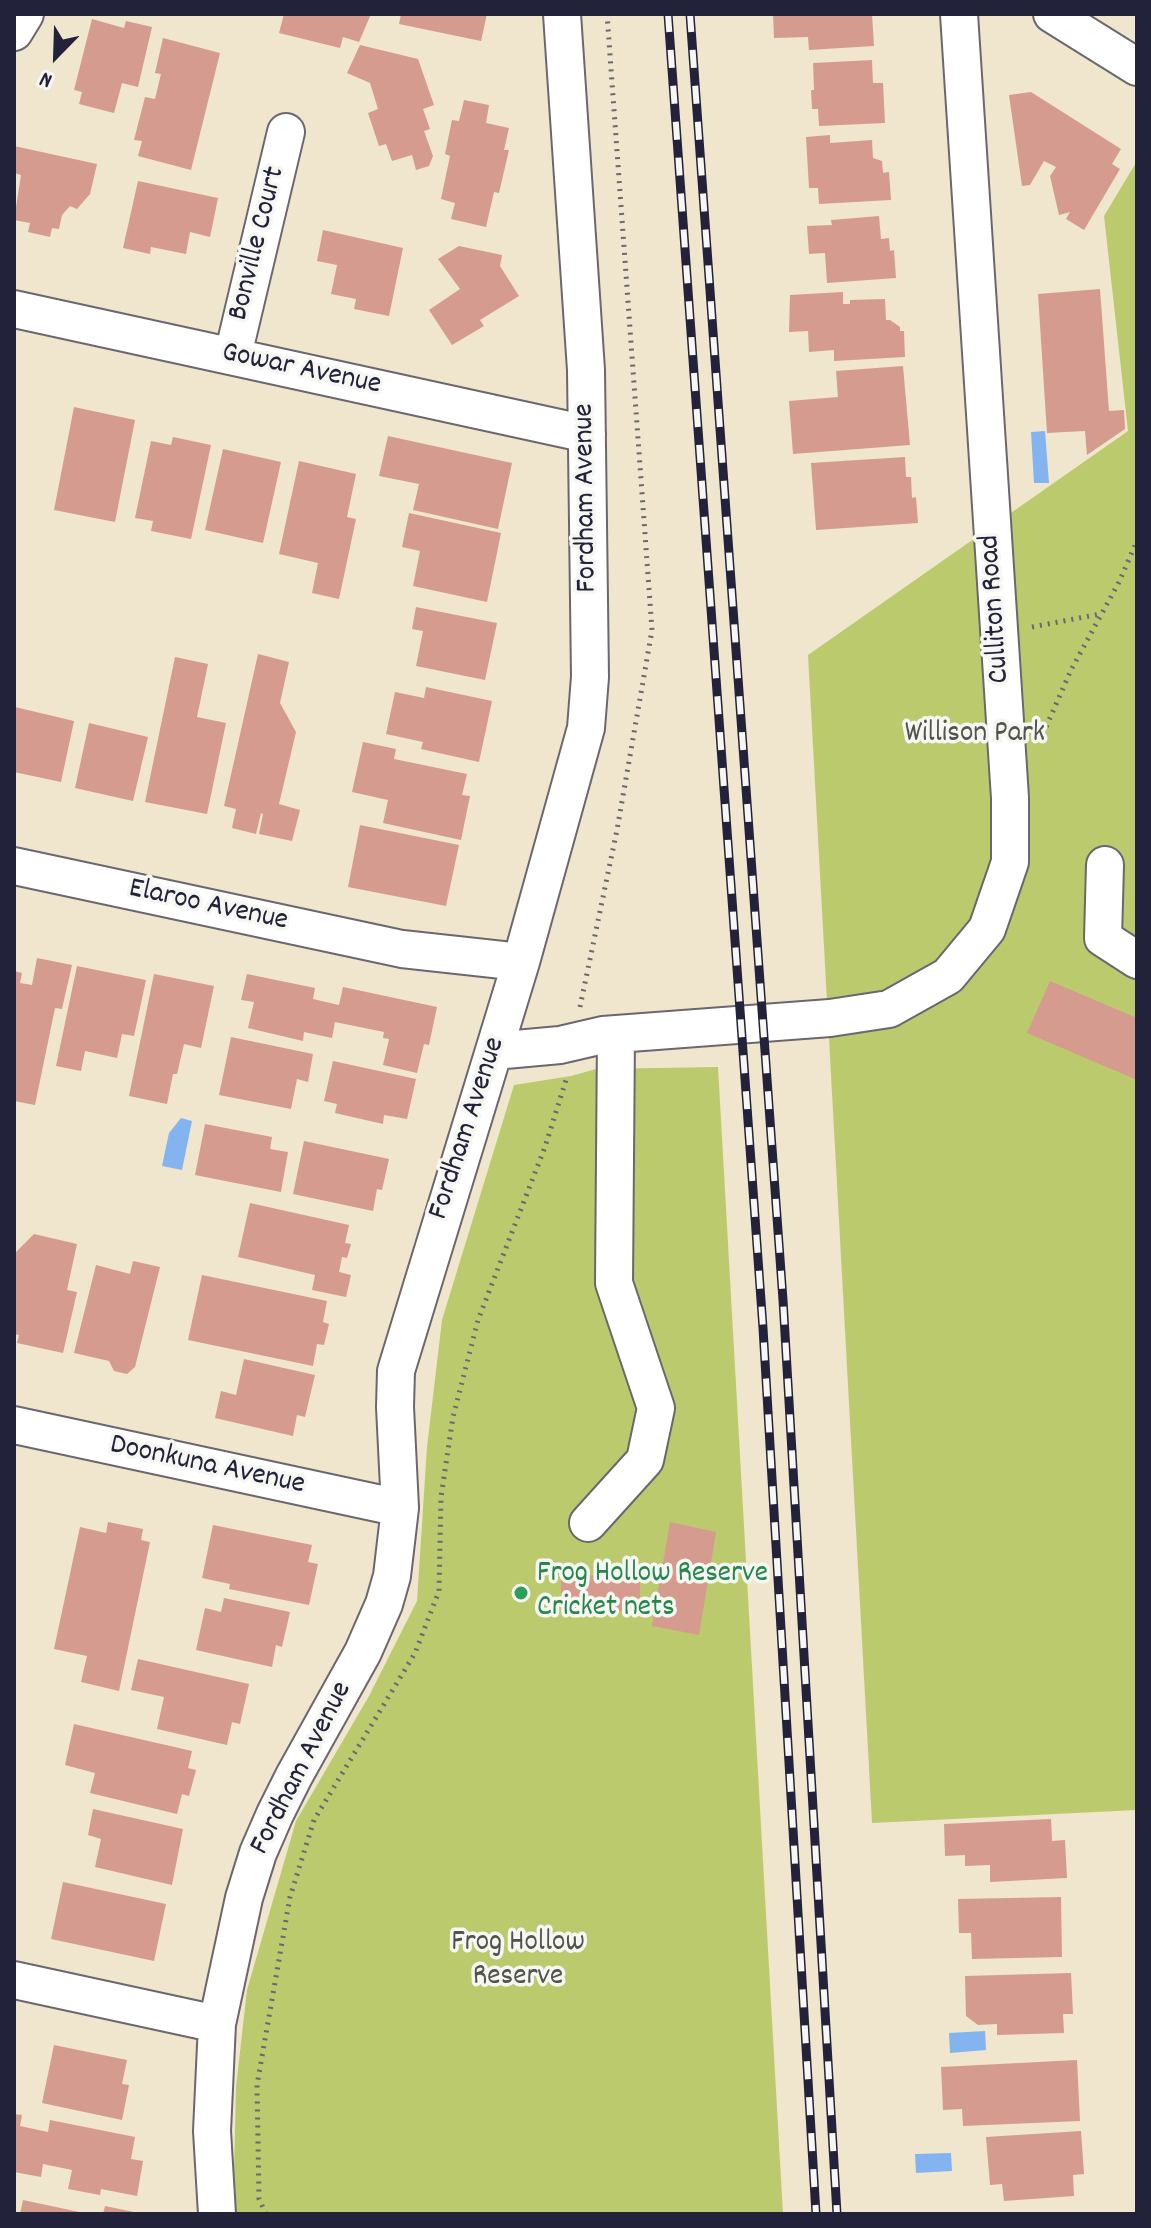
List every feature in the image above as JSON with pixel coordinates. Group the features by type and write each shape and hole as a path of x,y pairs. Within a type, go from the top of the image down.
{"street":[{"path":"14,32 25,14"},
{"name":"Fordham Avenue","path":"217,2214 212,2131 217,2024 244,1898 258,1853 294,1776 363,1652 384,1604 395,1561 400,1508 396,1371 513,988 586,728 589,707 586,370 562,14"},
{"name":"Culliton Road","path":"494,1051 560,1045 610,1034 830,1018 889,1009 948,976 987,929 1010,862 1010,798 959,14"},
{"path":"1052,14 1137,67"},
{"name":"Bonville Court","path":"233,355 286,132"},
{"name":"Gowar Avenue","path":"14,309 587,434"},
{"path":"1105,865 1103,938 1137,960"},
{"name":"Elaroo Avenue","path":"14,866 402,949 513,988"},
{"name":"Culliton Road","path":"513,988 610,1034"},
{"path":"588,1523 645,1460 656,1408 614,1283 610,1034"},
{"name":"Doonkuna Avenue","path":"14,1425 400,1508"},
{"path":"14,1980 217,2024"}],"path":[{"path":"1043,745 1043,732 1071,670 1137,541"},
{"path":"998,633 1101,614"}],"green space":[{"name":"Willison Park","path":"1137,161 1137,1810 872,1823 808,655 1128,431 1104,216"},
{"name":"Frog Hollow Reserve","path":"718,1067 783,2214 233,2214 236,2087 247,1990 296,1821 369,1696 417,1601 427,1447 442,1320 514,1085 596,1069"}],"water":[{"path":"1045,431 1049,483 1034,483 1031,432"},
{"path":"181,1118 192,1121 182,1170 162,1166 169,1133"},
{"path":"985,2031 986,2050 950,2053 949,2033"},
{"path":"951,2153 952,2171 916,2173 915,2154"}],"building":[{"path":"284,14 371,14 359,42 343,37 340,48 279,33"},
{"path":"401,14 487,14 481,41 399,24"},
{"path":"773,14 872,14 874,46 809,50 808,37 774,38"},
{"path":"92,19 124,28 126,21 152,27 138,87 122,83 114,113 79,104 82,92 74,90"},
{"path":"163,38 220,53 191,170 138,156 142,141 134,140 145,97 155,99 161,74 155,73"},
{"path":"360,45 418,59 434,105 423,109 430,129 424,131 433,156 429,166 416,170 412,155 392,161 386,144 379,146 368,113 378,109 370,83 347,73"},
{"path":"872,60 873,83 883,83 885,123 819,126 818,109 812,109 813,63"},
{"path":"1031,92 1121,149 1112,164 1120,169 1084,230 1066,219 1070,212 1059,215 1050,176 1056,167 1044,161 1030,185 1022,186 1009,95"},
{"path":"464,100 489,105 486,123 509,128 504,150 509,150 499,193 494,192 486,227 451,219 455,203 441,199 450,156 445,154 452,120 459,121"},
{"path":"830,135 830,143 872,140 873,158 882,161 883,173 889,172 891,200 819,204 818,188 809,188 806,137"},
{"path":"14,146 97,164 90,194 77,209 70,206 62,215 59,229 52,228 50,237 28,232 30,223 14,220 21,175 14,173"},
{"path":"138,181 218,198 210,237 190,232 186,254 151,247 150,254 123,248"},
{"path":"879,216 881,239 889,238 890,251 894,250 896,278 827,283 825,253 809,254 807,226 832,225 831,220"},
{"path":"323,230 403,248 389,316 354,309 356,299 331,294 337,265 317,261"},
{"path":"459,246 502,255 500,266 519,296 480,320 484,326 452,345 429,310 460,289 438,259"},
{"path":"1100,289 1109,411 1124,410 1125,429 1087,455 1085,431 1047,433 1038,294"},
{"path":"843,292 843,304 850,304 850,300 885,299 886,320 904,331 905,357 834,361 834,350 809,352 808,331 789,332 790,295"},
{"path":"903,366 910,445 793,454 789,401 838,397 836,371"},
{"path":"74,407 135,420 115,522 54,510"},
{"path":"388,436 512,463 498,529 413,510 419,484 379,476"},
{"path":"173,437 211,445 191,539 151,531 153,521 135,518 151,441 171,445"},
{"path":"223,449 281,462 263,543 205,530"},
{"path":"905,457 906,477 911,477 912,498 916,497 918,523 816,530 811,463"},
{"path":"299,461 356,474 347,517 356,519 339,599 312,593 318,563 279,554"},
{"path":"409,513 501,533 487,602 413,586 420,551 402,547"},
{"path":"416,607 497,623 485,680 416,666 423,631 412,629"},
{"path":"258,654 289,662 280,703 296,732 279,804 300,810 292,841 259,834 261,813 256,834 232,828 236,809 224,806"},
{"path":"175,657 208,664 197,717 226,723 207,814 145,802"},
{"path":"426,687 492,701 479,762 421,749 423,742 386,734 395,692 424,698"},
{"path":"15,707 74,721 61,782 14,772"},
{"path":"89,723 148,737 133,801 75,788"},
{"path":"363,742 396,749 394,759 467,774 462,795 470,796 461,840 383,823 388,800 352,792"},
{"path":"360,825 459,845 446,906 348,887"},
{"path":"37,958 72,965 62,1009 55,1008 35,1105 14,1101 14,971 22,973 20,983 32,985"},
{"path":"77,966 146,980 134,1036 122,1034 117,1058 85,1051 81,1071 56,1066"},
{"path":"154,974 214,986 201,1048 184,1044 177,1074 173,1074 167,1104 129,1096"},
{"path":"247,974 315,988 313,999 339,1005 343,987 437,1007 429,1045 424,1044 417,1073 383,1065 389,1039 383,1038 384,1032 335,1022 332,1038 304,1032 303,1041 248,1028 254,1002 241,1000"},
{"path":"1050,981 1137,1018 1137,1080 1027,1033"},
{"path":"231,1037 313,1054 308,1082 297,1079 291,1109 219,1095"},
{"path":"333,1061 416,1079 407,1119 384,1115 383,1124 335,1113 337,1104 324,1101"},
{"path":"205,1124 272,1137 270,1149 288,1152 281,1192 195,1175"},
{"path":"304,1141 389,1159 382,1190 377,1189 373,1211 293,1194"},
{"path":"250,1203 349,1225 345,1243 351,1244 347,1258 342,1257 339,1272 351,1275 346,1297 312,1290 315,1275 238,1257"},
{"path":"34,1234 77,1244 67,1290 77,1292 63,1353 17,1343 19,1335 14,1334 14,1254"},
{"path":"133,1261 160,1267 135,1367 127,1374 114,1371 109,1361 74,1353 96,1265 130,1274"},
{"path":"202,1275 327,1301 323,1322 329,1324 324,1345 317,1344 313,1366 188,1340"},
{"path":"244,1359 315,1375 305,1417 297,1415 293,1436 215,1418 221,1391 236,1395"},
{"path":"108,1522 143,1529 141,1540 150,1542 119,1691 81,1682 87,1656 54,1649 80,1527 106,1533"},
{"path":"670,1522 716,1532 699,1635 652,1626"},
{"path":"213,1525 312,1545 308,1562 318,1564 309,1605 229,1589 230,1584 202,1578"},
{"path":"561,1575 640,1576 640,1611 561,1610"},
{"path":"224,1598 290,1612 282,1647 276,1645 272,1667 196,1650 205,1608 221,1612"},
{"path":"138,1659 249,1684 240,1724 232,1722 227,1745 157,1729 164,1697 131,1690"},
{"path":"74,1724 192,1751 188,1768 196,1770 189,1796 182,1794 177,1814 90,1793 95,1773 65,1765"},
{"path":"93,1809 183,1829 172,1885 95,1867 101,1839 88,1835"},
{"path":"1051,1819 1052,1841 1065,1840 1067,1878 990,1882 990,1865 965,1866 965,1855 945,1856 944,1824"},
{"path":"63,1882 166,1904 154,1961 51,1939"},
{"path":"1061,1897 1062,1957 972,1959 971,1933 959,1933 958,1899"},
{"path":"1071,1973 1073,2014 1063,2014 1064,2033 997,2035 997,2024 978,2025 966,2016 965,1976"},
{"path":"54,2045 127,2060 122,2084 129,2085 122,2120 42,2103"},
{"path":"1077,2060 1080,2121 963,2126 962,2109 943,2110 941,2067"},
{"path":"14,2114 22,2115 20,2126 48,2132 50,2120 135,2137 131,2159 143,2161 137,2196 101,2189 100,2195 68,2189 72,2170 43,2164 41,2177 14,2172"},
{"path":"1081,2131 1084,2174 1073,2175 1074,2196 1004,2201 1002,2184 990,2185 986,2137"},
{"path":"23,2200 84,2213 84,2214 20,2214"},
{"path":"105,2206 139,2213 103,2214"}],"railway":[{"path":"668,14 763,1328 816,2214"},
{"path":"690,14 783,1300 837,2214"}],"place":[{"name":"Frog Hollow Reserve Cricket nets","path":"521,1593"}]}
